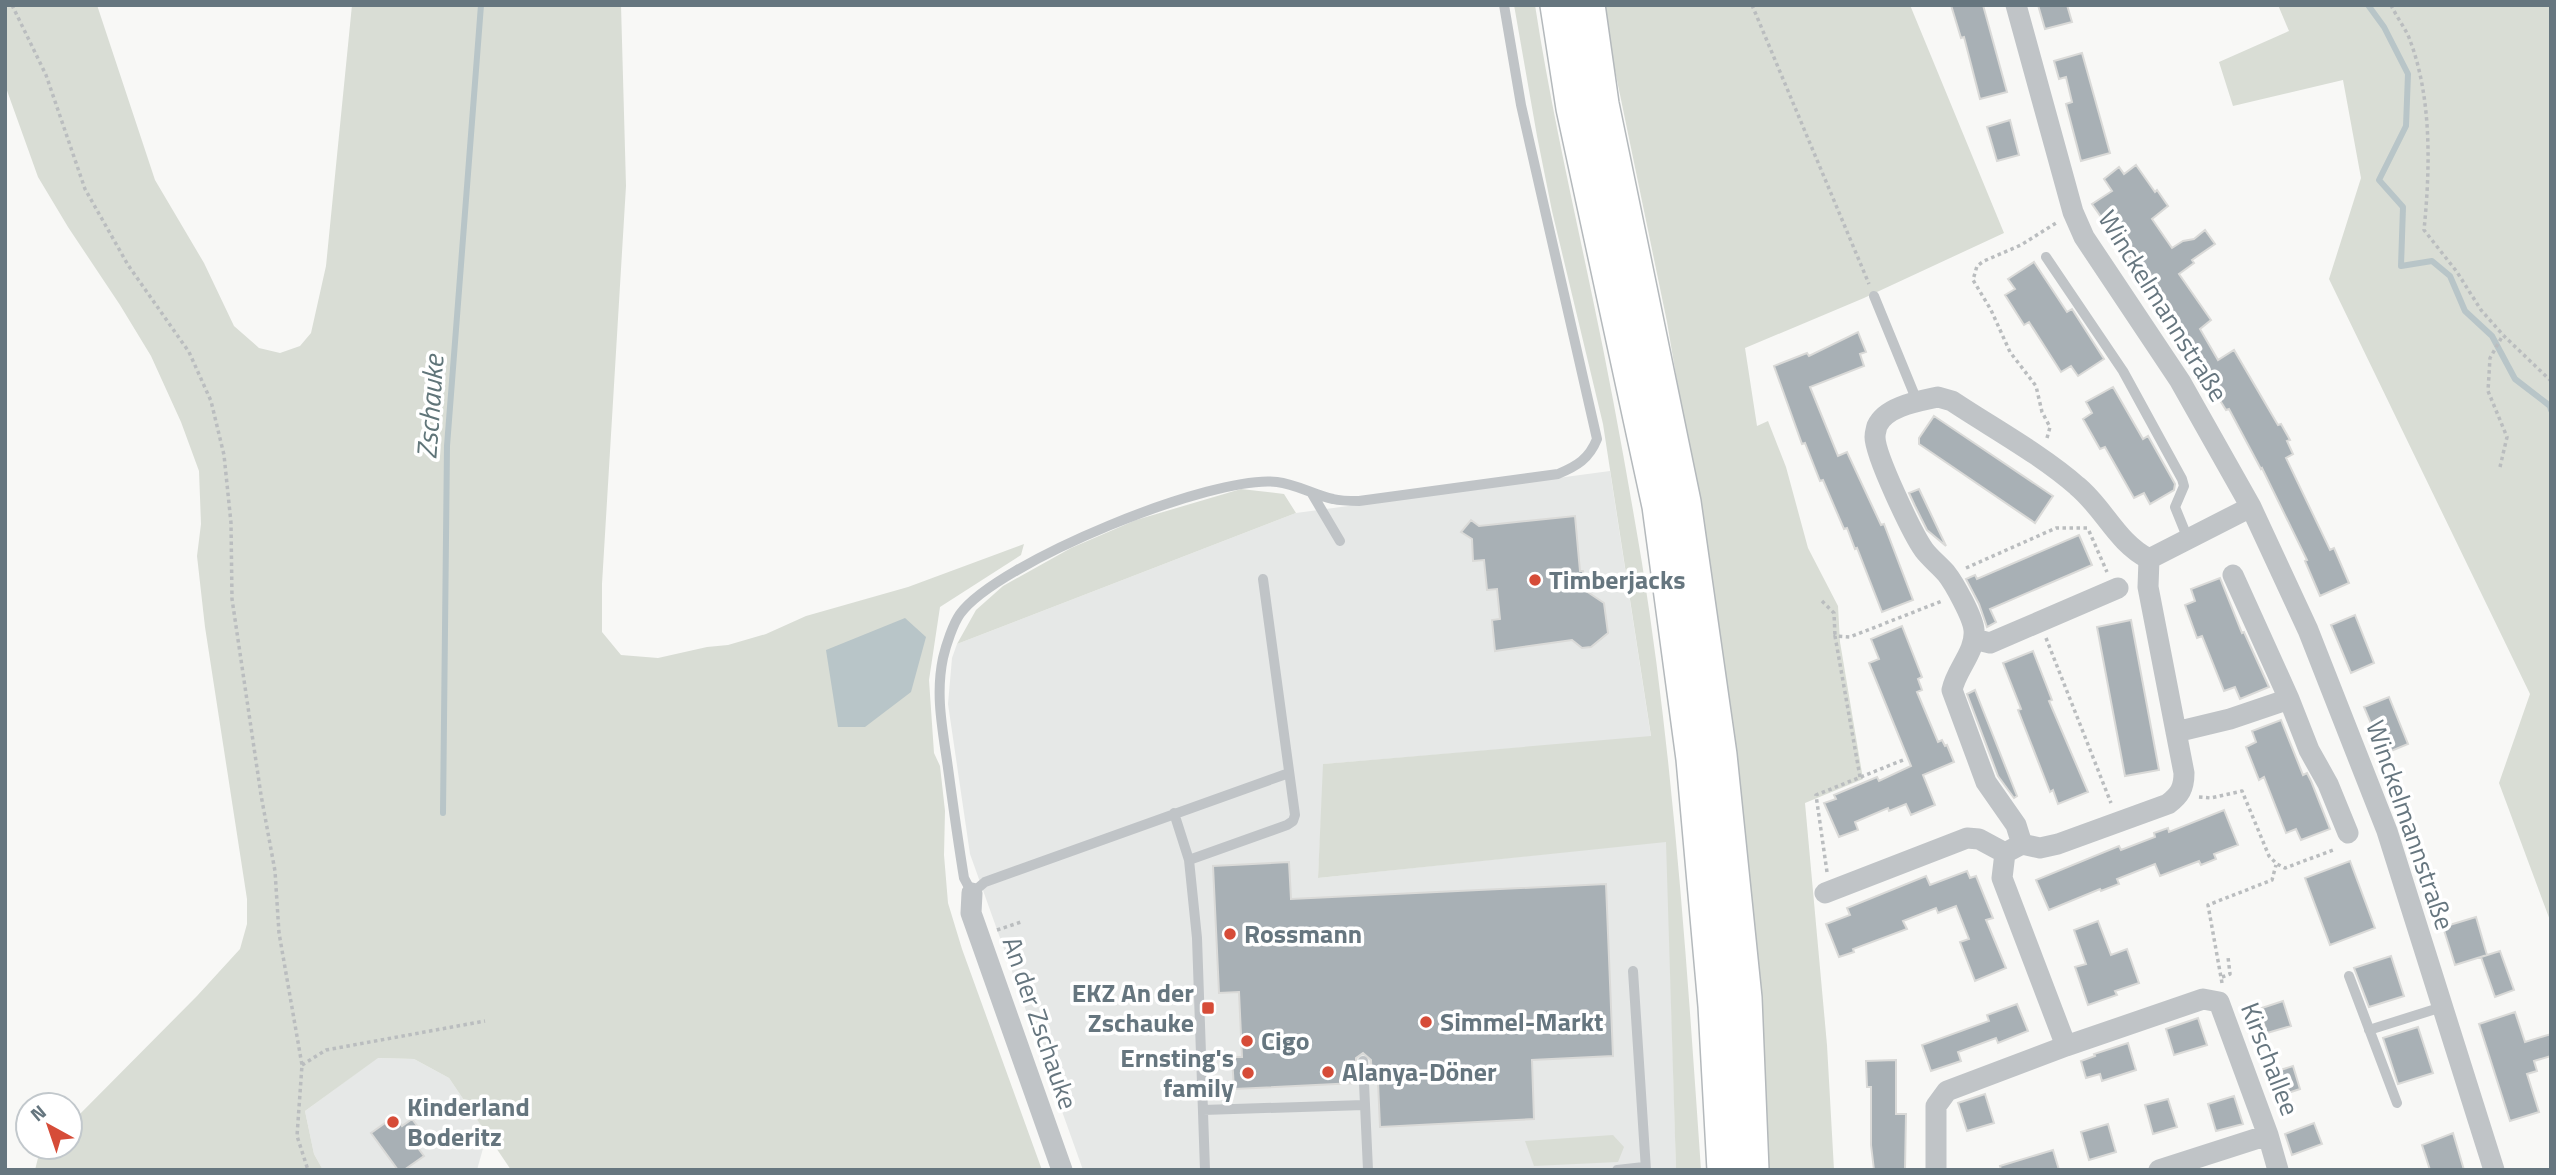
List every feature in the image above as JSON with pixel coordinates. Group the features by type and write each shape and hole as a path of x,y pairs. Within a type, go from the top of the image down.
{"main road":[{"path":"1558,5 1574,108 1660,506 1694,760 1716,1006 1725,1170"},
{"path":"1587,5 1601,104 1684,502 1720,755 1744,998 1751,1170"}],"street":[{"name":"Winckelmannstraße","path":"2015,5 2073,212 2084,237 2180,381 2251,507 2308,630 2390,839 2494,1170"},
{"path":"2066,1046 2002,878 2014,848 2016,825 1986,782 1954,698 1953,682 1974,639 1974,628 1953,585 1919,542 1883,463 1875,436 1878,425 1883,418 1917,401 1938,397 1952,401 2078,486 2128,545 2149,559"},
{"path":"2149,559 2251,507"},
{"path":"1827,893 1967,838 2014,848 2040,848 2168,804 2178,797 2184,786 2184,773 2148,587 2149,559"},
{"path":"2232,575 2289,699 2309,750 2328,784 2345,840"},
{"path":"1974,639 1990,643 2116,589"},
{"path":"2176,732 2230,719 2289,699"},
{"name":"An der Zschauke","path":"972,893 971,913 1062,1170"},
{"name":"Kirschallee","path":"1936,1170 1936,1106 1947,1091 2066,1046 2203,999 2219,1002 2268,1135 2278,1170"},
{"path":"2159,1170 2268,1135"}],"lane":[{"path":"1289,773 985,883 972,893 964,878 938,697 943,656 960,615 983,592 1016,570 1096,530 1132,516 1223,488 1250,483 1278,482 1334,499 1359,501 1558,474 1578,465 1591,453 1597,439 1521,105 1504,5"},
{"path":"2046,257 2123,371 2182,479 2184,486 2175,507 2188,539"},
{"path":"1874,296 1917,401"},
{"path":"1311,492 1340,541"},
{"path":"1189,860 1287,825 1293,821 1295,815 1263,579"},
{"path":"1174,813 1189,860 1197,938 1205,1170"},
{"path":"1617,1170 1645,1168 1633,971"},
{"path":"2349,976 2397,1103"},
{"path":"2369,1030 2442,1007"},
{"path":"1363,1061 1368,1170"},
{"path":"1203,1110 1364,1105"}],"path":[{"path":"12,5 46,75 85,189 128,265 189,352 211,401 224,455 230,510 232,599 275,871 279,933 302,1065 297,1136 308,1170"},
{"path":"1752,5 1874,296"},
{"path":"2391,5 2411,42 2425,99 2428,194 2424,230 2481,310 2551,381"},
{"path":"2046,463 2046,440 2050,427 2042,412 2036,386 2010,352 1992,310 1973,280 1977,266 1984,261 2021,245 2056,223"},
{"path":"2500,467 2507,437 2488,391 2490,358 2503,335"},
{"path":"2084,520 2116,589"},
{"path":"1835,636 1850,637 1953,585 2056,528 2088,528"},
{"path":"1822,601 1834,612 1835,636 1860,778"},
{"path":"2040,622 2118,821"},
{"path":"1827,893 1816,794 1903,760"},
{"path":"2178,797 2211,798 2242,791 2269,856 2285,868 2345,840"},
{"path":"2219,1002 2222,977 2208,905 2272,880 2277,864"},
{"path":"2222,977 2230,974 2228,957"},
{"path":"302,1065 326,1050 485,1021"}],"shaded area":[{"path":"5,5 97,5 155,180 204,263 234,326 259,348 280,353 300,346 311,333 326,266 352,5 621,5 626,186 602,584 602,632 621,655 658,658 728,645 766,634 806,616 908,587 1024,544 1021,555 940,607 929,680 934,753 940,766 945,811 944,855 948,903 1042,1170 511,1170 449,1078 414,1059 378,1058 305,1111 314,1154 323,1170 35,1170 37,1161 84,1161 84,1110 240,949 247,924 247,899 205,627 197,556 201,524 199,471 181,422 151,356 38,177 5,85"},
{"path":"1514,5 1535,5 1554,115 1612,395 1642,563 1671,790 1701,1170 1676,1170 1666,842 1318,878 1323,764 1651,736 1603,424 1552,211"},
{"path":"1605,5 1910,5 2004,233 1864,298 1745,348 1757,426 1768,421 1786,467 1808,548 1838,606 1840,642 1863,779 1805,803 1827,1045 1834,1170 1766,1170 1695,488 1667,322 1612,56"},
{"path":"2278,5 2551,5 2551,923 2499,783 2530,694 2329,279 2361,178 2343,80 2233,106 2219,62 2289,31"},
{"path":"1610,471 1651,737 1324,764 1318,878 1667,841 1676,1170 1083,1170 970,854 948,704 952,658 957,644 1296,513"},
{"path":"1241,489 1284,494 1296,513 957,644 976,610 1003,586 1071,548 1136,520"},
{"path":"905,618 926,637 911,692 865,727 838,727 826,650"},
{"name":"Kinderland Boderitz","path":"377,1058 414,1059 449,1078 487,1134 477,1170 323,1170 314,1154 305,1111"},
{"path":"1613,1135 1624,1147 1618,1162 1534,1166 1525,1141"}],"building":[{"path":"1951,5 1983,5 2007,92 1980,99 1964,37 1961,38"},
{"path":"2038,5 2067,5 2072,22 2045,29"},
{"path":"2082,53 2110,153 2081,161 2066,104 2072,102 2066,77 2059,79 2054,61"},
{"path":"2010,120 2019,155 1997,161 1987,127"},
{"path":"2136,165 2168,206 2152,219 2172,248 2183,241 2194,239 2205,230 2215,244 2192,260 2194,263 2179,274 2211,320 2200,329 2218,360 2234,350 2278,425 2281,424 2290,440 2287,441 2293,454 2286,458 2330,550 2334,548 2349,583 2320,596 2305,561 2307,560 2262,468 2229,409 2226,410 2183,341 2186,338 2092,204 2112,191 2104,179 2119,167 2124,174"},
{"path":"2034,262 2067,312 2072,309 2104,359 2078,376 2071,366 2061,372 2029,322 2024,325 2005,295 2015,289 2008,279"},
{"path":"1858,332 1866,352 1860,354 1864,366 1810,387 1838,456 1847,452 1881,525 1884,524 1913,600 1882,612 1857,548 1855,549 1847,528 1844,529 1823,480 1820,481 1805,443 1802,444 1774,366 1807,353 1809,356"},
{"path":"2113,387 2143,439 2148,436 2175,484 2174,490 2150,504 2144,493 2134,498 2105,447 2100,449 2083,419 2092,413 2086,402"},
{"path":"1934,416 2053,496 2035,523 1919,444 1919,438"},
{"path":"1919,489 1946,546 1927,530 1915,506 1909,493"},
{"name":"Timberjacks","path":"1575,516 1580,571 1583,571 1586,591 1604,603 1608,633 1591,647 1582,648 1572,640 1495,651 1492,620 1500,619 1497,589 1487,590 1484,560 1473,561 1472,539 1461,532 1471,520 1479,526"},
{"path":"2079,535 2092,565 1990,609 1996,622 1987,627 1966,579 1975,575 1977,579"},
{"path":"2220,578 2242,633 2244,632 2269,687 2240,699 2235,687 2224,691 2202,636 2197,638 2185,605 2195,601 2191,589"},
{"path":"2355,615 2374,663 2351,673 2331,625"},
{"path":"2131,620 2159,770 2125,776 2097,627"},
{"path":"1902,626 1922,677 1918,679 1922,690 1917,692 1938,742 1942,740 1945,746 1947,745 1954,762 1923,775 1935,805 1911,815 1906,804 1889,811 1888,808 1855,822 1858,830 1839,837 1824,803 1836,799 1834,795 1877,777 1879,781 1911,766 1869,663 1879,659 1871,639"},
{"path":"2033,651 2052,700 2049,701 2088,792 2058,804 2053,790 2050,792 2018,710 2021,709 2003,663"},
{"path":"1975,690 2017,796 2014,798 1998,776 1967,694"},
{"path":"2389,697 2408,744 2384,754 2364,707"},
{"path":"2281,720 2303,775 2307,773 2330,829 2301,840 2296,829 2286,833 2264,777 2259,780 2246,747 2256,742 2252,731"},
{"path":"2224,810 2238,845 2214,854 2216,859 2201,865 2199,861 2160,876 2155,864 2117,879 2119,884 2049,910 2036,880 2119,846 2121,850 2155,837 2154,833 2168,828 2169,832"},
{"path":"2350,861 2375,928 2330,945 2305,878"},
{"name":"Simmel-Markt","path":"1289,862 1291,899 1606,884 1613,1056 1532,1060 1534,1119 1380,1127 1378,1082 1372,1083 1371,1060 1363,1053 1356,1058 1356,1083 1234,1089 1232,1057 1242,1057 1239,992 1219,993 1213,866"},
{"path":"1967,871 1970,878 1976,876 1993,918 1986,920 2006,968 1975,981 1960,942 1969,939 1956,906 1938,913 1936,908 1903,921 1907,929 1839,957 1826,924 1850,915 1847,908 1926,876 1930,885"},
{"path":"2476,917 2487,955 2455,965 2443,927"},
{"path":"2098,921 2111,955 2127,949 2139,983 2115,991 2117,995 2088,1005 2075,967 2086,964 2074,930"},
{"path":"2500,951 2514,990 2495,997 2481,957"},
{"path":"2391,956 2404,996 2369,1007 2354,968"},
{"path":"2283,1001 2291,1026 2267,1033 2259,1009"},
{"path":"2017,1004 2028,1031 1998,1043 1996,1038 1958,1052 1961,1061 1931,1071 1922,1045 1989,1021 1987,1015"},
{"path":"2515,1012 2525,1042 2551,1034 2551,1056 2534,1061 2537,1071 2527,1074 2539,1112 2510,1121 2479,1024"},
{"path":"2198,1018 2207,1045 2174,1055 2166,1029"},
{"path":"2418,1027 2433,1073 2398,1084 2383,1038"},
{"path":"2128,1043 2136,1070 2102,1081 2100,1074 2086,1078 2081,1061"},
{"path":"1896,1060 1896,1114 1906,1114 1905,1170 1874,1170 1871,1087 1867,1087 1866,1061"},
{"path":"2293,1066 2300,1089 2276,1097 2268,1074"},
{"path":"1985,1094 1994,1123 1967,1131 1958,1103"},
{"path":"2234,1096 2243,1124 2216,1131 2208,1104"},
{"path":"2168,1099 2177,1127 2153,1134 2145,1105"},
{"path":"395,1116 402,1126 412,1119 425,1136 415,1144 424,1156 404,1170 398,1170 371,1133"},
{"path":"2314,1123 2322,1144 2292,1155 2285,1134"},
{"path":"2108,1124 2116,1152 2089,1160 2081,1132"},
{"path":"2453,1133 2464,1170 2430,1170 2422,1145"},
{"path":"2053,1150 2059,1170 2001,1170 2000,1166"}],"waterway":[{"name":"Zschauke","path":"443,813 447,446 481,5"},
{"path":"2368,5 2384,27 2408,74 2406,126 2379,180 2403,207 2401,266 2432,261 2450,276 2465,311 2492,336 2515,379 2550,406 2551,410"}],"place":[{"name":"Timberjacks","path":"1535,580"},
{"name":"Rossmann","path":"1230,934"},
{"name":"EKZ An der Zschauke","path":"1208,1008"},
{"name":"Simmel-Markt","path":"1426,1022"},
{"name":"Cigo","path":"1247,1041"},
{"name":"Alanya-Döner","path":"1328,1072"},
{"name":"Ernsting's family","path":"1248,1073"},
{"name":"Kinderland Boderitz","path":"393,1122"}]}
